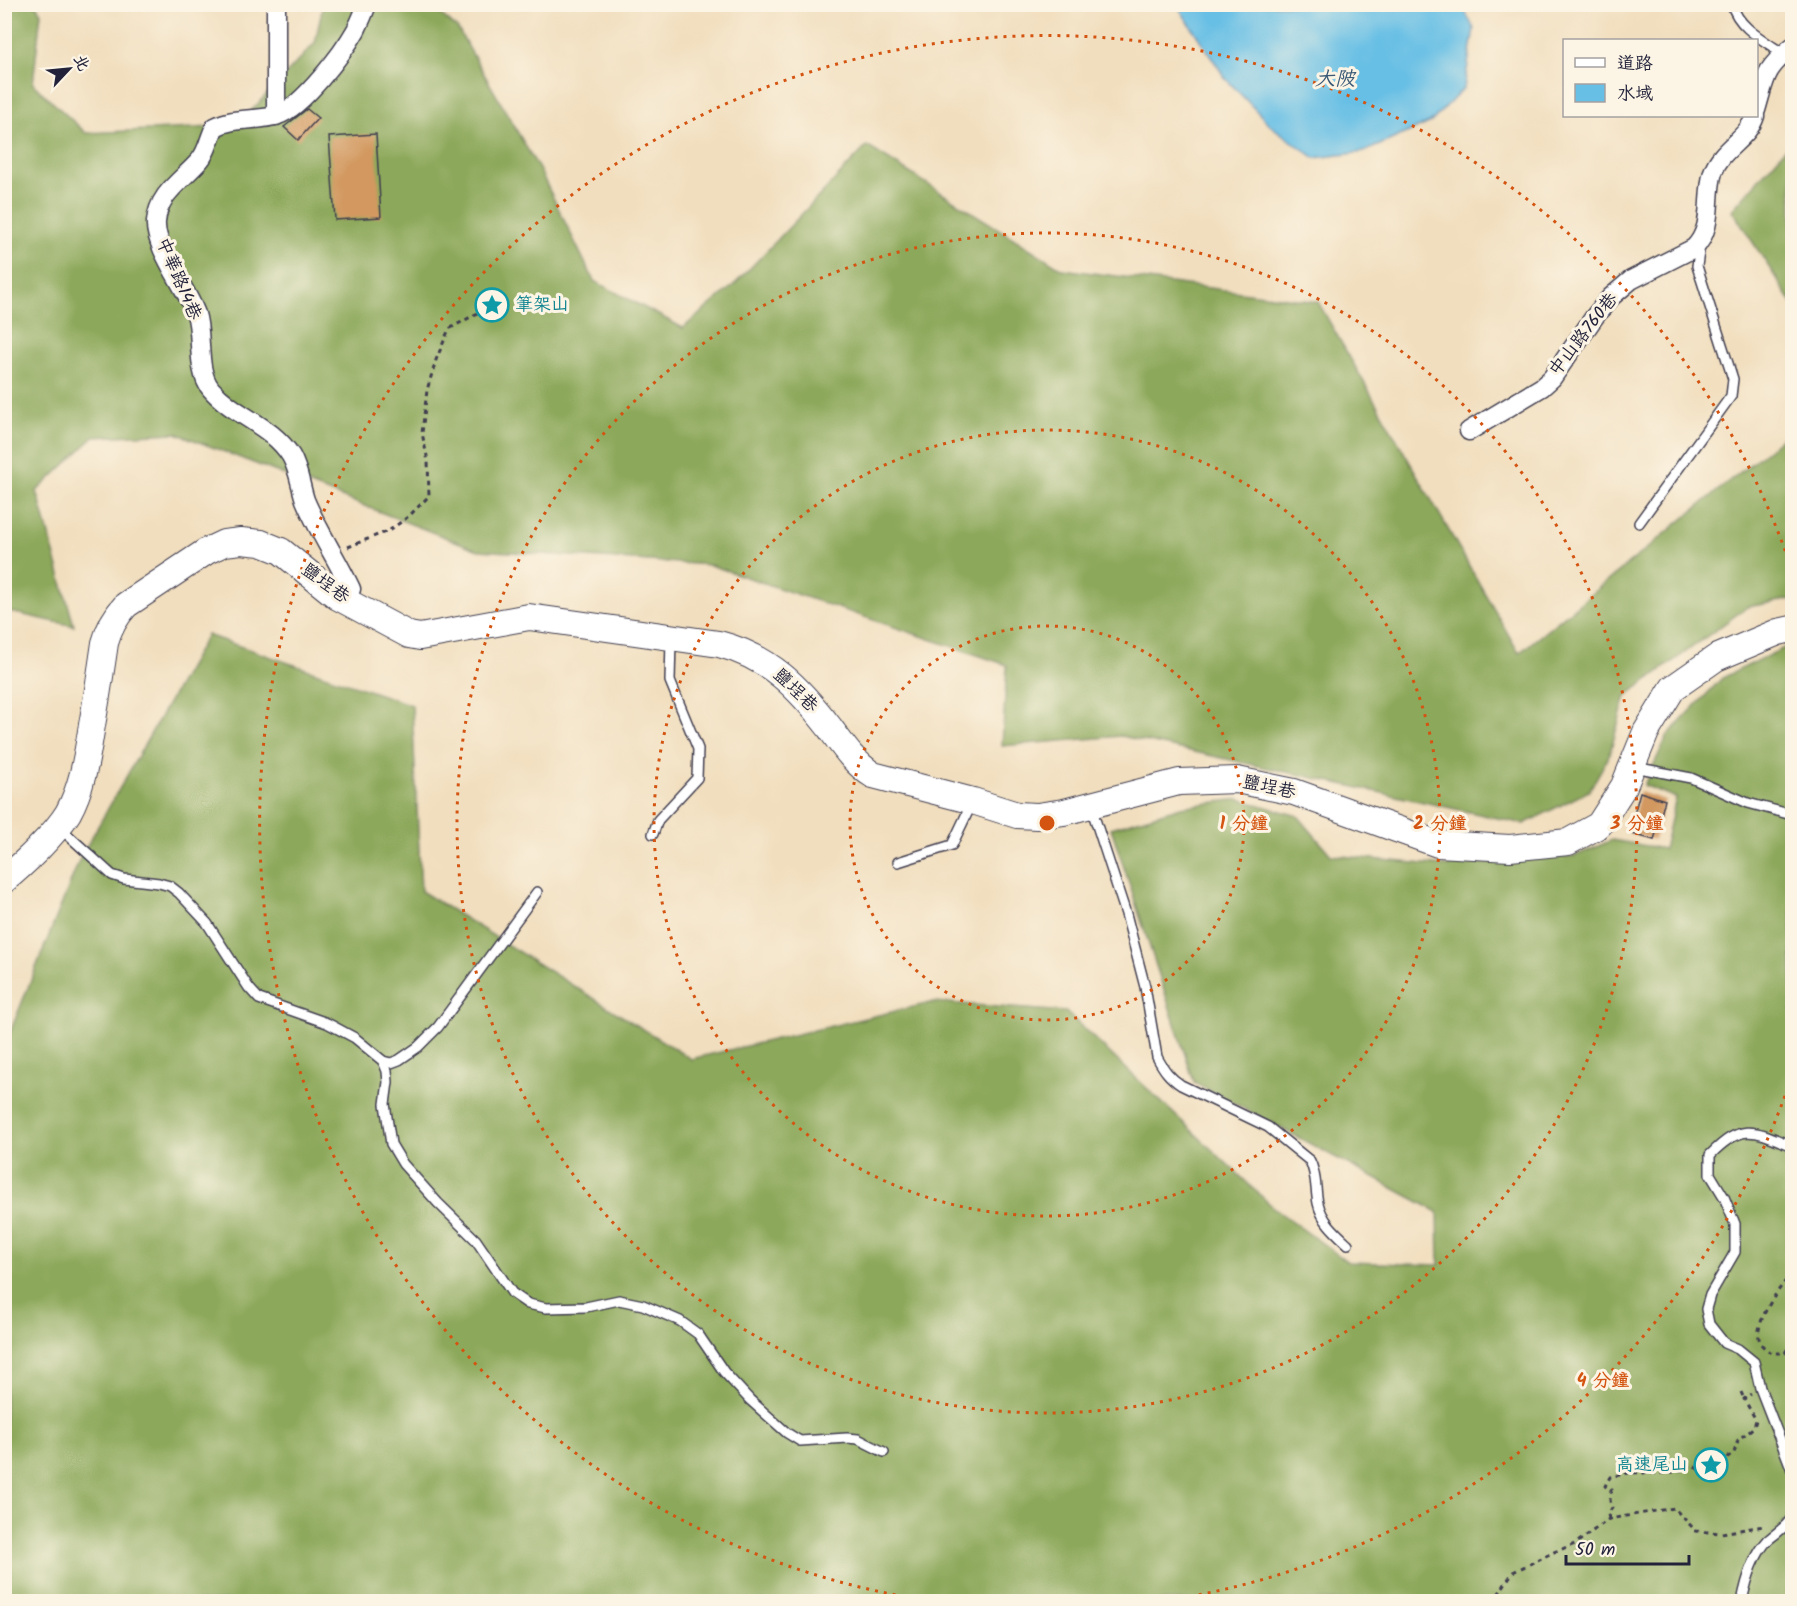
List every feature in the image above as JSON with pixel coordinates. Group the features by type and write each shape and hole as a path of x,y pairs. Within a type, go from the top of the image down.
{"street":[{"path":"276,4 276,116"},
{"name":"中華路14巷","path":"338,597 348,596 351,589 305,500 298,471 283,445 220,397 206,381 196,315 161,243 156,224 166,195 200,161 215,127 234,120 276,116 290,110 326,70 356,30 367,4"},
{"path":"1758,103 1768,70 1788,50"},
{"path":"1702,240 1707,225 1713,172 1721,157 1752,125 1755,117"},
{"name":"中山路760巷","path":"1469,431 1547,382 1611,297 1632,280 1694,248 1702,240"},
{"name":"鹽埕巷","path":"4,880 25,862 58,826 68,813 80,786 86,765 105,643 117,614 126,605 207,551 224,543 241,541 261,543 281,551 338,597 409,635 420,637 529,617 733,647 758,659 791,682 809,701 860,767 873,775 1017,815 1037,816 1179,782 1237,780 1294,792 1438,843 1510,848 1568,842 1599,825 1624,786 1646,732 1673,688 1716,658 1778,632 1792,629"}],"lane":[{"path":"1732,4 1739,19 1754,34 1788,50"},
{"path":"1639,523 1731,396 1734,386 1697,266 1702,240"},
{"path":"653,834 658,820 697,778 698,749 670,681 671,637"},
{"path":"1632,766 1691,778 1749,803 1792,815"},
{"path":"898,862 952,845 973,801"},
{"path":"1090,805 1126,914 1145,987 1157,1058 1162,1068 1168,1076 1181,1085 1268,1127 1310,1161 1314,1169 1322,1215 1328,1225 1348,1244"},
{"path":"58,826 112,875 124,879 159,882 179,893 207,923 249,988 259,999 327,1023 355,1038 383,1061 391,1064 418,1047 438,1027 537,892"},
{"path":"383,1061 387,1071 385,1104 391,1144 403,1164 476,1240 512,1293 528,1304 546,1308 586,1306 619,1300 652,1309 680,1321 698,1334 724,1372 750,1400 787,1433 800,1441 858,1439 884,1452"},
{"path":"1792,1146 1751,1131 1734,1135 1710,1155 1710,1174 1724,1197 1735,1224 1735,1252 1710,1295 1706,1310 1709,1324 1724,1343 1738,1349 1754,1362 1760,1388 1792,1470"},
{"path":"1742,1602 1745,1585 1757,1556 1765,1543 1791,1520"}],"path":[{"path":"332,552 390,530 409,516 429,496 428,461 422,433 428,390 436,360 449,329 492,305"},
{"path":"1792,1273 1778,1288 1764,1316 1759,1336 1762,1344 1772,1353 1785,1353 1792,1341"},
{"path":"1744,1399 1760,1388"},
{"path":"1609,1519 1608,1514 1612,1508 1611,1490 1605,1486 1610,1477 1629,1473 1659,1475 1682,1472 1692,1465 1698,1469 1720,1464 1734,1453 1738,1440 1754,1427 1756,1420 1740,1392"},
{"path":"1493,1602 1513,1572 1575,1544 1609,1519 1674,1508 1696,1531 1720,1533 1791,1520"}],"green space":[{"path":"5,5 36,5 41,13 33,84 86,133 237,126 315,43 323,5 430,5 458,29 539,169 594,281 683,328 734,285 867,146 1062,269 1318,302 1519,653 1792,430 1792,599 1747,607 1626,696 1609,756 1589,791 1524,824 1121,736 1002,746 1007,665 710,565 478,550 176,433 94,437 37,491 74,626 5,611"},
{"path":"1792,141 1792,303 1732,210"},
{"path":"207,635 412,705 421,891 691,1059 934,1002 1066,1012 1275,1209 1348,1262 1439,1265 1438,1212 1194,1082 1111,828 1181,807 1239,799 1298,816 1331,855 1445,866 1575,856 1612,840 1664,849 1676,798 1644,785 1668,735 1722,678 1792,645 1792,1601 5,1601 4,1047 81,856"}],"water":[{"name":"大陂","path":"1177,5 1462,5 1474,29 1464,88 1431,122 1364,152 1315,158 1271,126 1226,79"}],"building":[{"path":"307,109 318,118 298,140 284,127"},
{"path":"376,134 381,217 335,220 329,137"},
{"path":"1640,792 1665,800 1654,840 1629,833"}],"place":[{"name":"筆架山","path":"492,305"},
{"name":"高速尾山","path":"1711,1465"}]}
